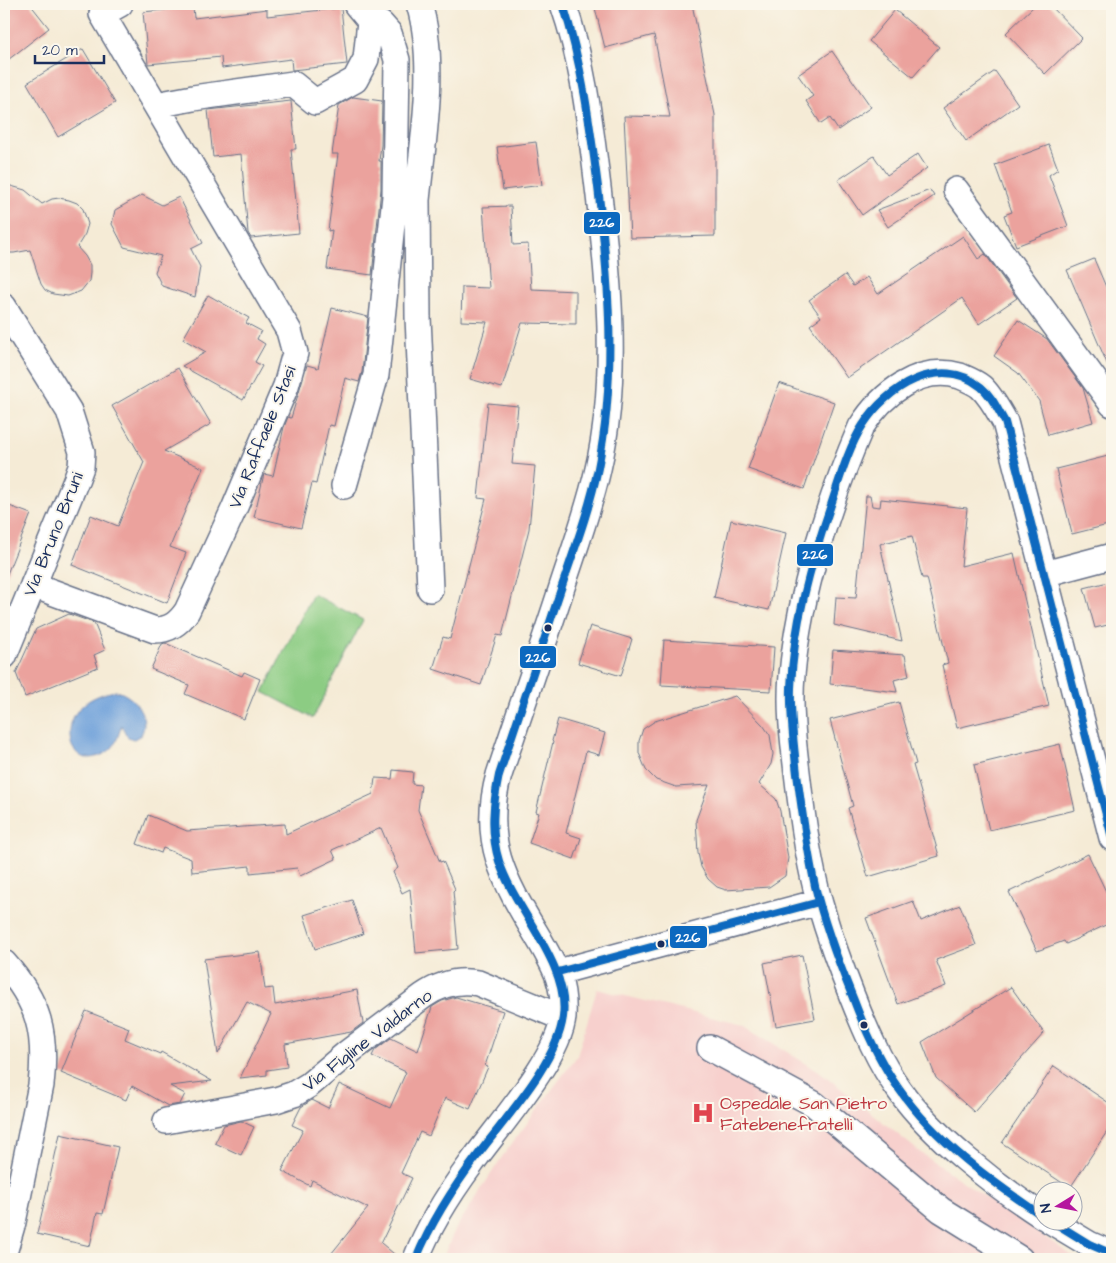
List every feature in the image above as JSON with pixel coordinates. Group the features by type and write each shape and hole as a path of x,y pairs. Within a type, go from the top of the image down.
{"street":[{"path":"344,486 376,375 406,198 425,122 428,64 424,20 419,4"},
{"path":"416,1259 431,1225 446,1200 538,1072 555,1043 563,1018 562,992 558,972 505,878 495,848 491,820 493,800 499,776 580,532 593,487 605,432 610,331 604,228 587,101 575,43 563,4"},
{"name":"Via Raffaele Stasi","path":"32,585 155,630 168,628 179,622 187,611 234,509 286,386 294,361 294,346 289,331 156,106 111,9"},
{"path":"363,12 382,24 389,33 397,60 406,198 418,317 430,589"},
{"path":"156,106 193,98 293,84 315,102 355,80 366,59 363,12"},
{"path":"956,190 1112,404"},
{"name":"Via Bruno Bruni","path":"4,307 69,411 82,452 81,467 77,478 4,656"},
{"path":"1034,1210 959,1152 916,1111 900,1092 879,1058 865,1029 834,948 820,902 806,842 792,731 791,698 794,660 804,600 818,546 860,427 887,395 914,379 938,372 967,379 981,387 997,408 1008,431 1112,837"},
{"path":"1044,574 1112,556"},
{"path":"558,972 820,902"},
{"path":"4,963 27,992 33,1004 42,1034 42,1067 41,1085 13,1222 4,1253"},
{"name":"Via Figline Valdarno","path":"166,1121 276,1100 294,1094 309,1085 346,1054 423,996 432,990 449,984 468,981 563,1018"},
{"path":"710,1048 814,1104 942,1210 1020,1259"},
{"path":"1066,1230 1089,1244 1112,1254"}],"shaded area":[{"name":"Ospedale San Pietro Fatebenefratelli","path":"597,989 743,1025 823,1074 921,1153 1077,1259 442,1259 456,1228 502,1157 577,1056"}],"green space":[{"path":"313,594 363,620 313,718 263,692"}],"water":[{"path":"116,691 129,697 139,708 144,721 141,735 134,739 129,737 122,725 115,744 107,752 93,758 79,755 73,748 70,734 71,725 78,710 99,695"}],"building":[{"path":"4,4 30,4 49,28 4,63"},
{"path":"594,4 692,4 715,115 715,236 630,238 624,116 670,117 654,35 605,48"},
{"path":"1036,4 1049,4 1082,38 1045,74 1006,33"},
{"path":"193,7 194,18 267,9 267,16 341,8 347,64 292,70 291,59 222,68 221,57 148,64 143,12"},
{"path":"895,10 939,47 913,77 869,41"},
{"path":"83,49 115,103 58,137 27,83"},
{"path":"832,51 871,107 838,130 830,118 821,124 806,101 813,96 798,75"},
{"path":"995,71 1018,104 966,141 943,108"},
{"path":"353,97 382,101 379,161 381,161 381,189 372,275 327,269 332,230 328,231 338,154 332,154 339,105"},
{"path":"291,101 296,149 291,149 299,233 251,238 248,233 241,154 213,157 208,110"},
{"path":"536,142 542,185 503,190 497,147"},
{"path":"1049,145 1058,169 1049,175 1068,226 1016,246 1004,215 1012,212 995,165"},
{"path":"918,154 927,168 862,215 838,180 874,156 887,175"},
{"path":"4,184 25,190 42,204 59,198 77,203 83,209 88,224 85,234 77,247 90,265 90,273 89,281 81,291 68,296 53,294 45,290 41,284 30,250 4,253"},
{"path":"930,190 934,196 888,227 877,210"},
{"path":"142,195 162,205 179,197 203,243 191,249 200,267 195,297 162,286 155,272 161,256 124,247 112,224 115,210"},
{"path":"511,206 513,245 528,244 531,289 576,291 576,324 522,323 502,388 470,379 487,322 461,321 462,287 489,288 483,207"},
{"path":"963,236 978,259 985,254 1017,298 979,324 962,298 847,378 810,325 821,317 809,300 845,275 853,286 867,277 878,294"},
{"path":"1094,259 1112,301 1112,375 1067,270"},
{"path":"208,295 249,318 246,323 261,331 257,339 265,344 255,362 262,366 243,400 182,366 206,352 183,339"},
{"path":"332,308 368,317 362,372 359,382 345,378 334,426 329,425 316,484 312,483 301,528 254,517 264,474 273,476 284,427 288,417 291,418 307,365 318,368"},
{"path":"1018,320 1047,339 1083,388 1093,422 1048,435 1039,401 1018,373 994,356"},
{"path":"178,368 211,424 164,451 203,468 170,547 186,553 167,603 72,565 91,515 118,526 144,462 112,406"},
{"path":"779,383 834,402 804,489 748,469"},
{"path":"488,403 518,406 512,464 535,466 529,529 502,636 497,635 481,685 433,669 443,637 450,639 486,499 478,498"},
{"path":"1112,455 1112,524 1072,534 1056,469"},
{"path":"866,496 870,496 872,506 880,507 881,499 967,508 961,566 1014,553 1049,706 957,728 942,665 948,663 927,578 922,578 912,536 880,544 902,641 834,625 836,597 856,598"},
{"path":"4,504 31,514 5,579 4,579"},
{"path":"731,520 786,533 769,610 714,598"},
{"path":"1112,581 1112,624 1095,628 1084,588"},
{"path":"69,614 94,623 105,650 94,655 98,667 25,697 16,673 36,629"},
{"path":"590,626 632,639 621,676 578,663"},
{"path":"664,640 774,647 771,691 661,685"},
{"path":"165,643 242,676 244,672 260,679 244,719 185,694 189,685 151,669 162,644"},
{"path":"833,650 905,655 909,676 894,680 897,692 830,684"},
{"path":"735,696 770,735 773,754 771,764 759,784 776,799 780,811 788,858 785,876 769,887 726,890 717,887 708,879 701,867 698,853 696,820 709,785 676,787 656,780 646,770 639,753 639,741 643,729 655,721"},
{"path":"899,702 916,764 913,765 939,856 868,877 848,808 853,806 830,720"},
{"path":"558,719 605,733 599,755 586,751 566,833 581,838 574,859 529,843 539,813 536,812"},
{"path":"1060,744 1075,810 989,830 974,765"},
{"path":"393,770 413,772 412,784 421,785 418,810 440,862 443,861 455,889 453,891 458,949 416,953 410,889 402,893 393,872 398,868 381,828 332,850 336,859 300,876 297,868 250,873 250,866 192,872 191,859 163,848 161,853 137,844 148,815 187,831 285,824 286,834 373,794 375,778 392,779"},
{"path":"1088,854 1112,904 1112,922 1066,944 1064,941 1037,951 1009,892"},
{"path":"352,900 363,934 315,949 304,915"},
{"path":"913,901 921,921 960,905 976,945 936,960 946,986 898,1004 866,918"},
{"path":"260,952 265,989 273,988 275,1005 357,990 363,1023 351,1032 285,1044 287,1067 267,1070 267,1075 240,1078 271,1014 247,1002 218,1054 204,959"},
{"path":"802,955 815,1019 776,1026 764,963"},
{"path":"1011,987 1044,1033 974,1112 936,1078 922,1042"},
{"path":"456,997 503,1011 485,1066 488,1067 470,1109 445,1098 429,1136 420,1132 401,1173 412,1178 381,1243 400,1259 327,1259 368,1208 312,1180 310,1186 282,1171 303,1130 292,1125 301,1107 312,1100 328,1108 339,1084 390,1108 406,1072 372,1056 375,1050 391,1038 418,1051 432,1007 442,1001"},
{"path":"86,1011 129,1028 125,1039 160,1054 161,1052 212,1081 170,1086 185,1094 180,1104 168,1106 132,1086 126,1100 61,1073"},
{"path":"1054,1066 1112,1105 1112,1124 1075,1180 1058,1180 1002,1143"},
{"path":"241,1121 254,1127 241,1155 215,1143 224,1125"},
{"path":"60,1134 118,1147 103,1214 97,1213 90,1246 37,1234"}],"transit line":[{"name":"226","path":"416,1259 429,1230 453,1190 541,1070 559,1034 563,1017 563,997 558,977 540,938 507,880 499,861 493,829 495,797 499,775 591,497 598,468 608,398 608,293 598,187 580,72 563,4"},
{"name":"226","path":"1034,1210 985,1175 947,1143 914,1108 892,1078 868,1033 847,984 832,942 815,886 805,830 797,774 791,699 792,665 804,595 837,485 858,433 873,411 885,399 915,379 932,374 948,373 965,377 985,391 1005,422 1112,838"},
{"name":"226","path":"558,972 819,902"},
{"name":"226","path":"1066,1230 1089,1244 1112,1254"}],"place":[{"name":"Ospedale San Pietro Fatebenefratelli","path":"703,1113"}]}
